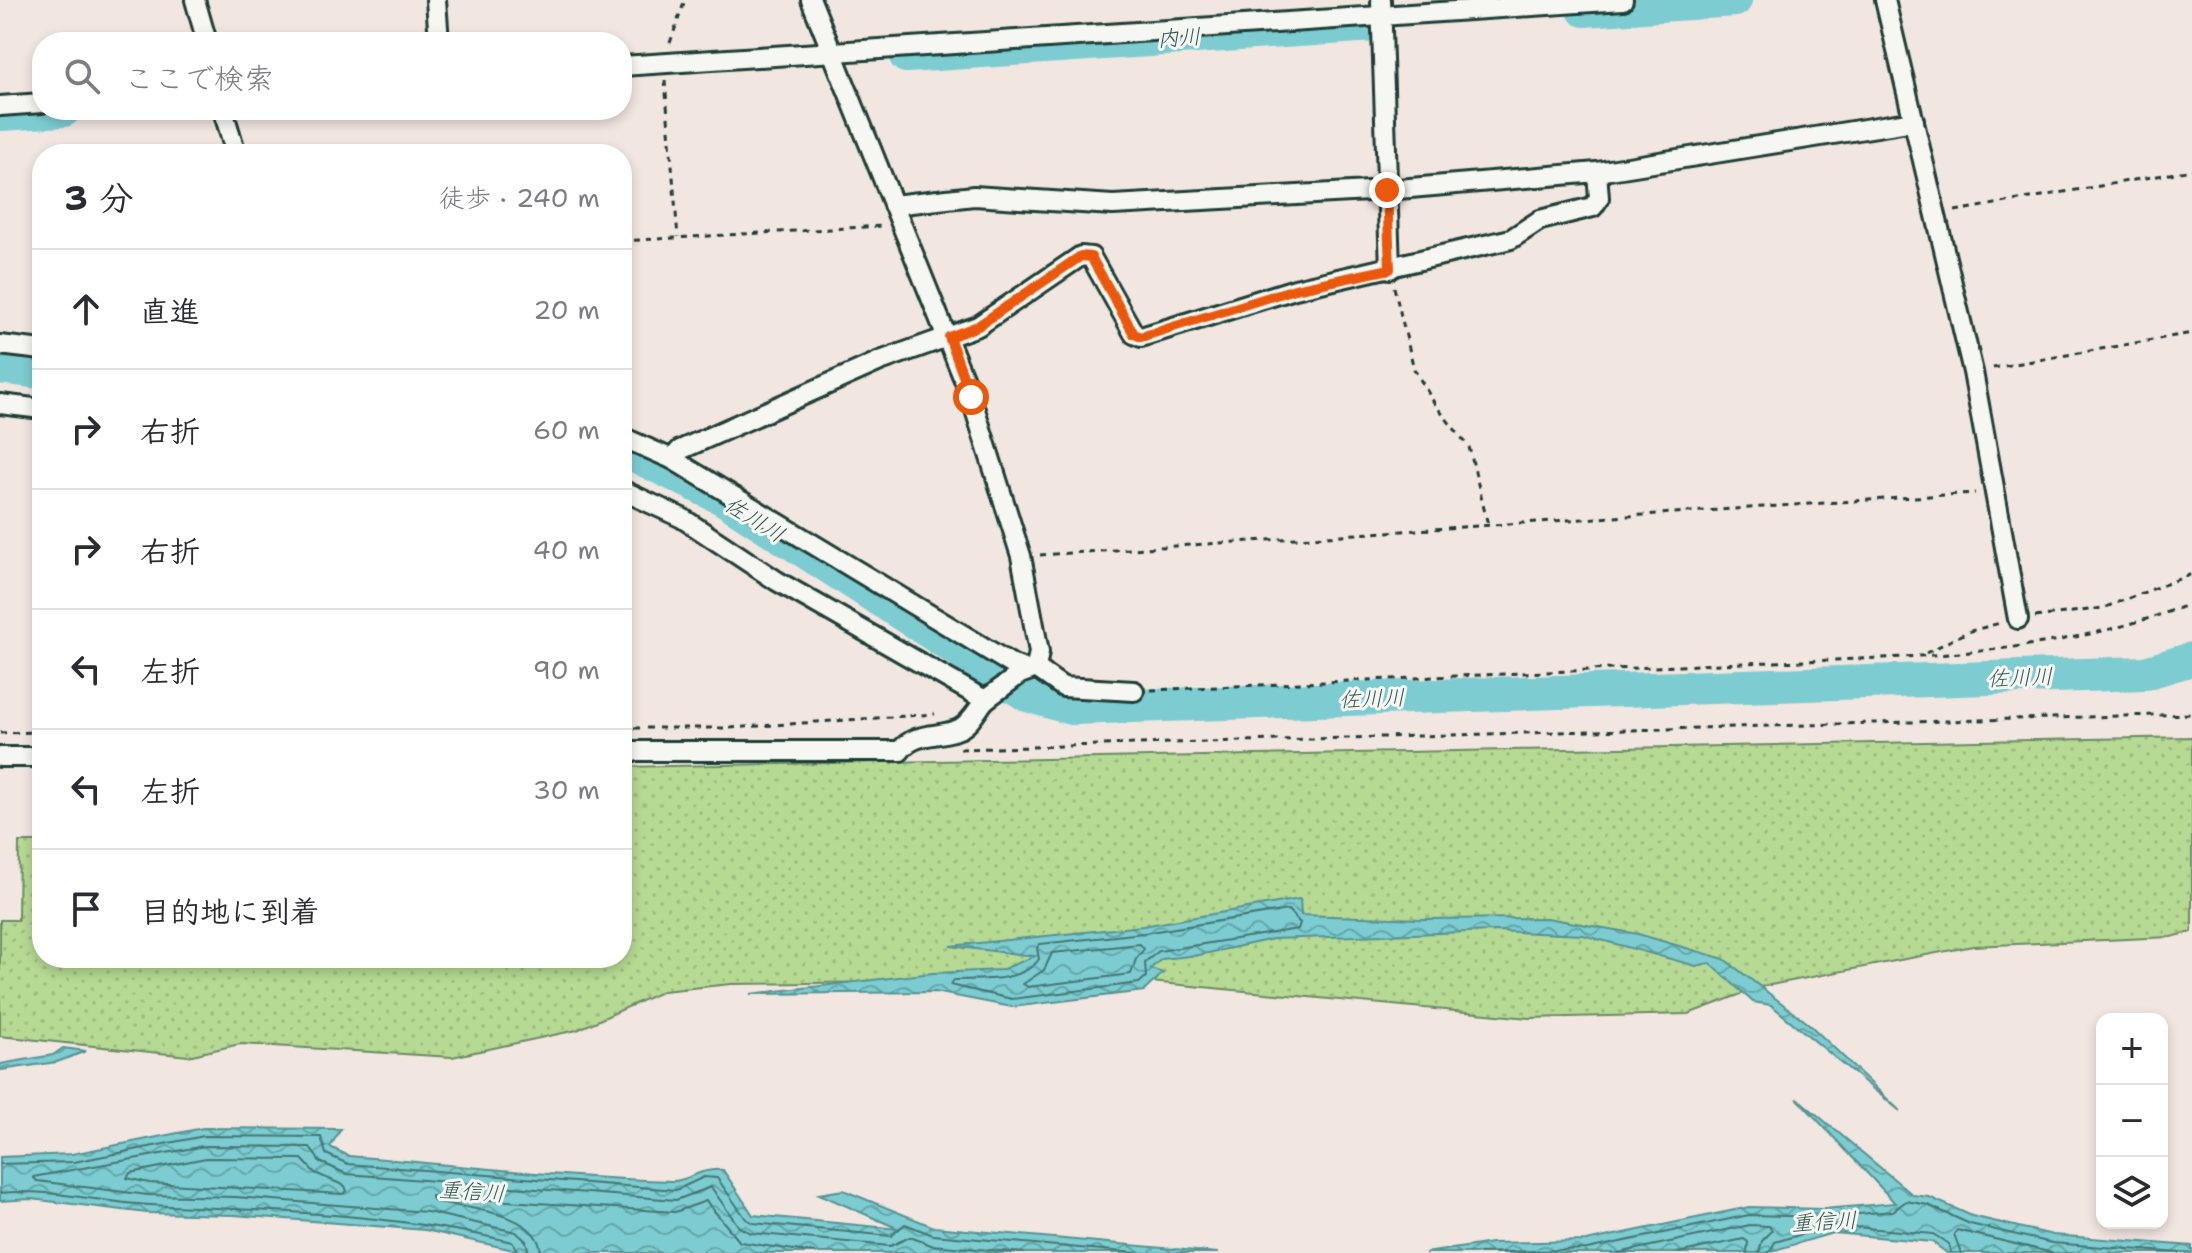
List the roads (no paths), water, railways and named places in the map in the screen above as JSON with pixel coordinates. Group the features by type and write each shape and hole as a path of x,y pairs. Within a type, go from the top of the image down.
{"street":[{"path":"195,0 204,32"},
{"path":"436,0 438,32"},
{"path":"632,751 900,751 907,741 960,728 985,701 1028,670 1039,652 1021,556 949,337 811,0"},
{"path":"632,65 1382,8 1623,0"},
{"path":"1885,0 1973,372 2018,619"},
{"path":"1382,8 1390,269"},
{"path":"0,106 32,104"},
{"path":"226,120 233,144"},
{"path":"893,205 974,196 1113,205 1387,190 1597,172 1914,121"},
{"path":"672,459 680,450 880,361 978,326 1081,256 1091,257 1134,334 1141,337 1295,289 1495,244 1548,217 1593,207 1599,198 1597,172"},
{"path":"0,345 32,349"},
{"path":"0,404 32,408"},
{"path":"632,441 672,459 1013,665 1063,687 1134,691"},
{"path":"632,495 682,518 777,581 985,701"},
{"path":"0,757 32,757"}],"water":[{"path":"1300,899 1301,915 1422,919 1547,918 1638,934 1724,959 1809,1024 1900,1111 1771,1005 1753,1002 1710,963 1696,966 1583,935 1495,931 1273,939 1199,955 1162,959 1150,969 1163,973 1144,991 1012,1007 935,992 750,994 933,973 1001,970 1035,956 950,946 1143,926"},
{"path":"63,1048 86,1051 57,1062 0,1070 0,1064 53,1055"},
{"name":"重信川","path":"1797,1098 1913,1195 1929,1197 1972,1216 2053,1235 2192,1246 2192,1253 1947,1253 1932,1242 1833,1233 1765,1253 1425,1253 1492,1243 1586,1241 1749,1207 1823,1209 1895,1203"},
{"name":"重信川","path":"203,1128 341,1129 330,1147 349,1156 550,1174 671,1181 706,1171 723,1170 753,1215 899,1229 819,1194 843,1190 934,1227 1218,1253 527,1253 425,1230 234,1215 147,1213 31,1199 0,1201 0,1157 72,1154"}],"waterway":[{"name":"内川","path":"1584,10 1735,0"},
{"name":"内川","path":"906,56 1376,25"},
{"name":"内川","path":"0,114 32,112"},
{"name":"佐川川","path":"0,367 32,371"},
{"name":"佐川川","path":"632,454 724,499 1027,695 1071,708 2145,673 2192,659"}]}
